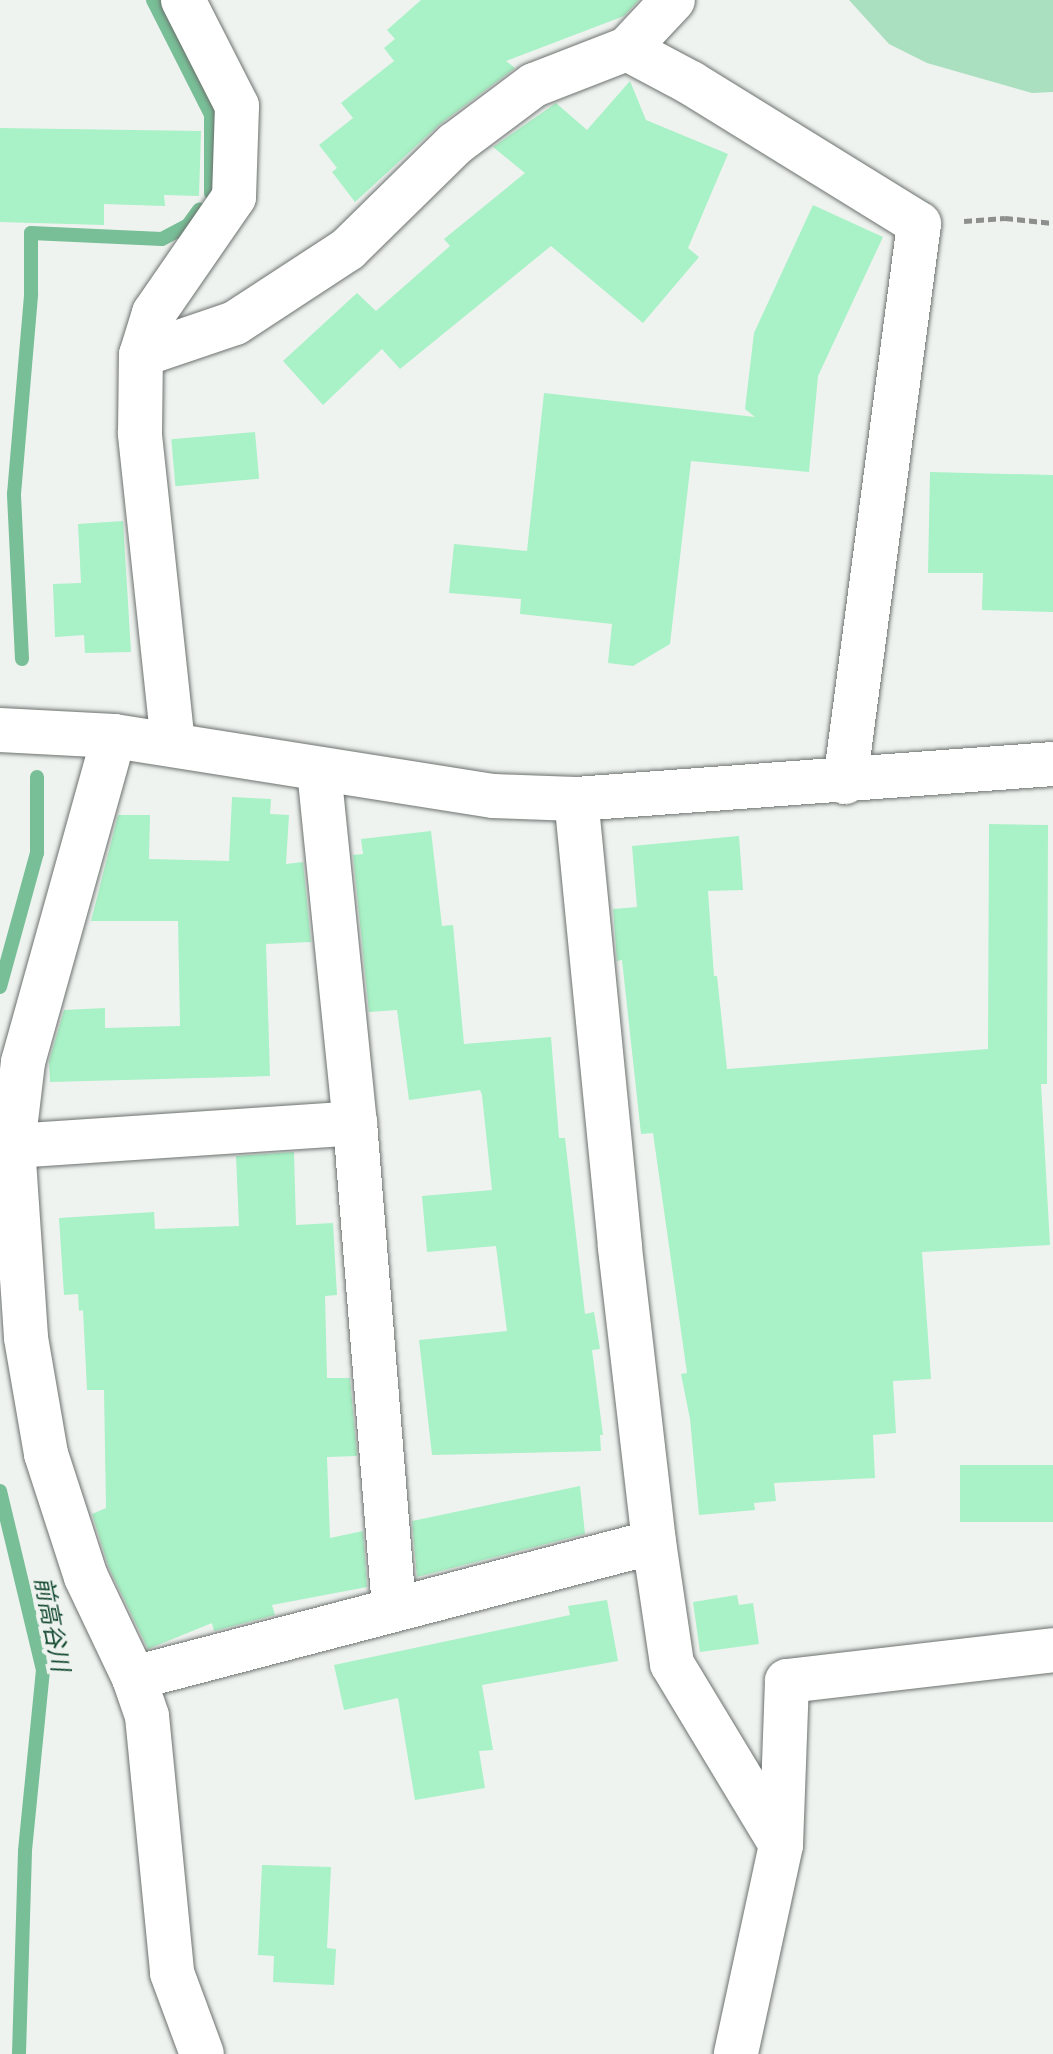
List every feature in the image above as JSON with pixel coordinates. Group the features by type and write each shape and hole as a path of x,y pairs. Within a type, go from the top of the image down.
{"street":[{"path":"173,744 140,433 141,355 154,313 234,197 237,106 183,0"},
{"path":"141,355 235,323 348,249 455,144 534,85 627,49 673,0"},
{"path":"627,49 691,83 919,224 845,782"},
{"path":"0,730 114,736 493,796 576,799 845,782 1053,764"},
{"path":"114,736 23,1062 13,1146 26,1338 46,1454 86,1577 134,1678 147,1716 172,1973 202,2054"},
{"path":"319,770 355,1123 394,1609"},
{"path":"576,799 620,1246 654,1542 672,1664 781,1845"},
{"path":"13,1146 355,1123"},
{"path":"134,1678 654,1542"},
{"path":"736,2054 781,1845 787,1681 1053,1650"}],"path":[{"path":"919,224 1005,218 1053,223"}],"green space":[{"path":"849,0 1053,0 1053,92 1032,93 927,63 889,44"}],"building":[{"path":"421,0 639,0 624,16 506,61 515,68 440,124 355,202 332,172 337,168 319,145 353,118 341,103 394,61 384,48 395,39 387,30"},
{"path":"630,81 646,120 728,154 688,248 699,257 643,323 551,246 400,369 382,349 323,405 283,361 357,293 376,311 450,246 444,239 525,173 493,147 556,103 587,130"},
{"path":"0,128 201,131 199,196 164,195 165,206 104,204 104,225 0,222"},
{"path":"813,205 883,237 818,376 809,472 691,461 670,644 633,666 608,663 612,624 520,614 521,599 449,593 454,544 527,551 544,393 755,417 745,409 754,333"},
{"path":"255,432 259,479 175,486 171,439"},
{"path":"930,472 1053,475 1053,612 982,610 983,573 928,573"},
{"path":"123,521 131,652 85,653 84,635 55,637 53,584 81,583 78,524"},
{"path":"232,797 271,799 270,814 289,815 286,864 303,862 311,942 266,944 270,1076 50,1082 49,1061 64,1010 105,1008 105,1028 180,1026 178,921 91,921 118,815 150,815 149,859 229,861"},
{"path":"989,824 1048,825 1047,1084 1041,1084 1050,1245 922,1252 931,1379 893,1381 896,1433 873,1435 875,1478 774,1483 776,1501 754,1503 755,1510 699,1515 690,1419 681,1374 687,1373 653,1133 641,1134 622,960 617,961 613,909 637,907 632,846 739,836 743,890 708,891 714,976 717,976 727,1069 988,1049"},
{"path":"431,831 442,926 453,925 464,1044 551,1037 559,1138 565,1138 585,1314 594,1312 600,1349 592,1350 603,1435 600,1435 601,1451 432,1455 419,1340 507,1331 496,1246 427,1252 422,1196 492,1190 482,1095 480,1090 409,1100 397,1010 369,1012 353,855 363,854 361,839"},
{"path":"294,1152 296,1225 333,1223 337,1295 325,1296 327,1378 350,1378 357,1456 327,1457 330,1538 363,1531 367,1587 272,1605 275,1615 214,1631 212,1623 148,1649 109,1568 92,1514 106,1508 104,1390 87,1390 83,1310 79,1311 78,1294 64,1295 59,1218 154,1212 155,1229 239,1226 236,1156"},
{"path":"960,1465 1053,1465 1053,1522 960,1522"},
{"path":"580,1486 585,1534 417,1577 412,1521"},
{"path":"737,1595 739,1605 753,1603 759,1644 700,1652 693,1602"},
{"path":"607,1600 618,1661 482,1685 493,1750 479,1751 485,1788 415,1800 398,1698 344,1710 334,1665 570,1615 568,1606"},
{"path":"262,1865 331,1867 327,1948 336,1949 334,1985 273,1982 274,1956 258,1955"}],"waterway":[{"path":"153,0 211,115 211,193"},
{"path":"22,659 14,494 31,294 31,233 162,239 188,225 199,210"},
{"name":"前高谷川","path":"0,987 37,853 37,777"},
{"name":"前高谷川","path":"0,1491 43,1670 25,1851 19,2054"}]}
